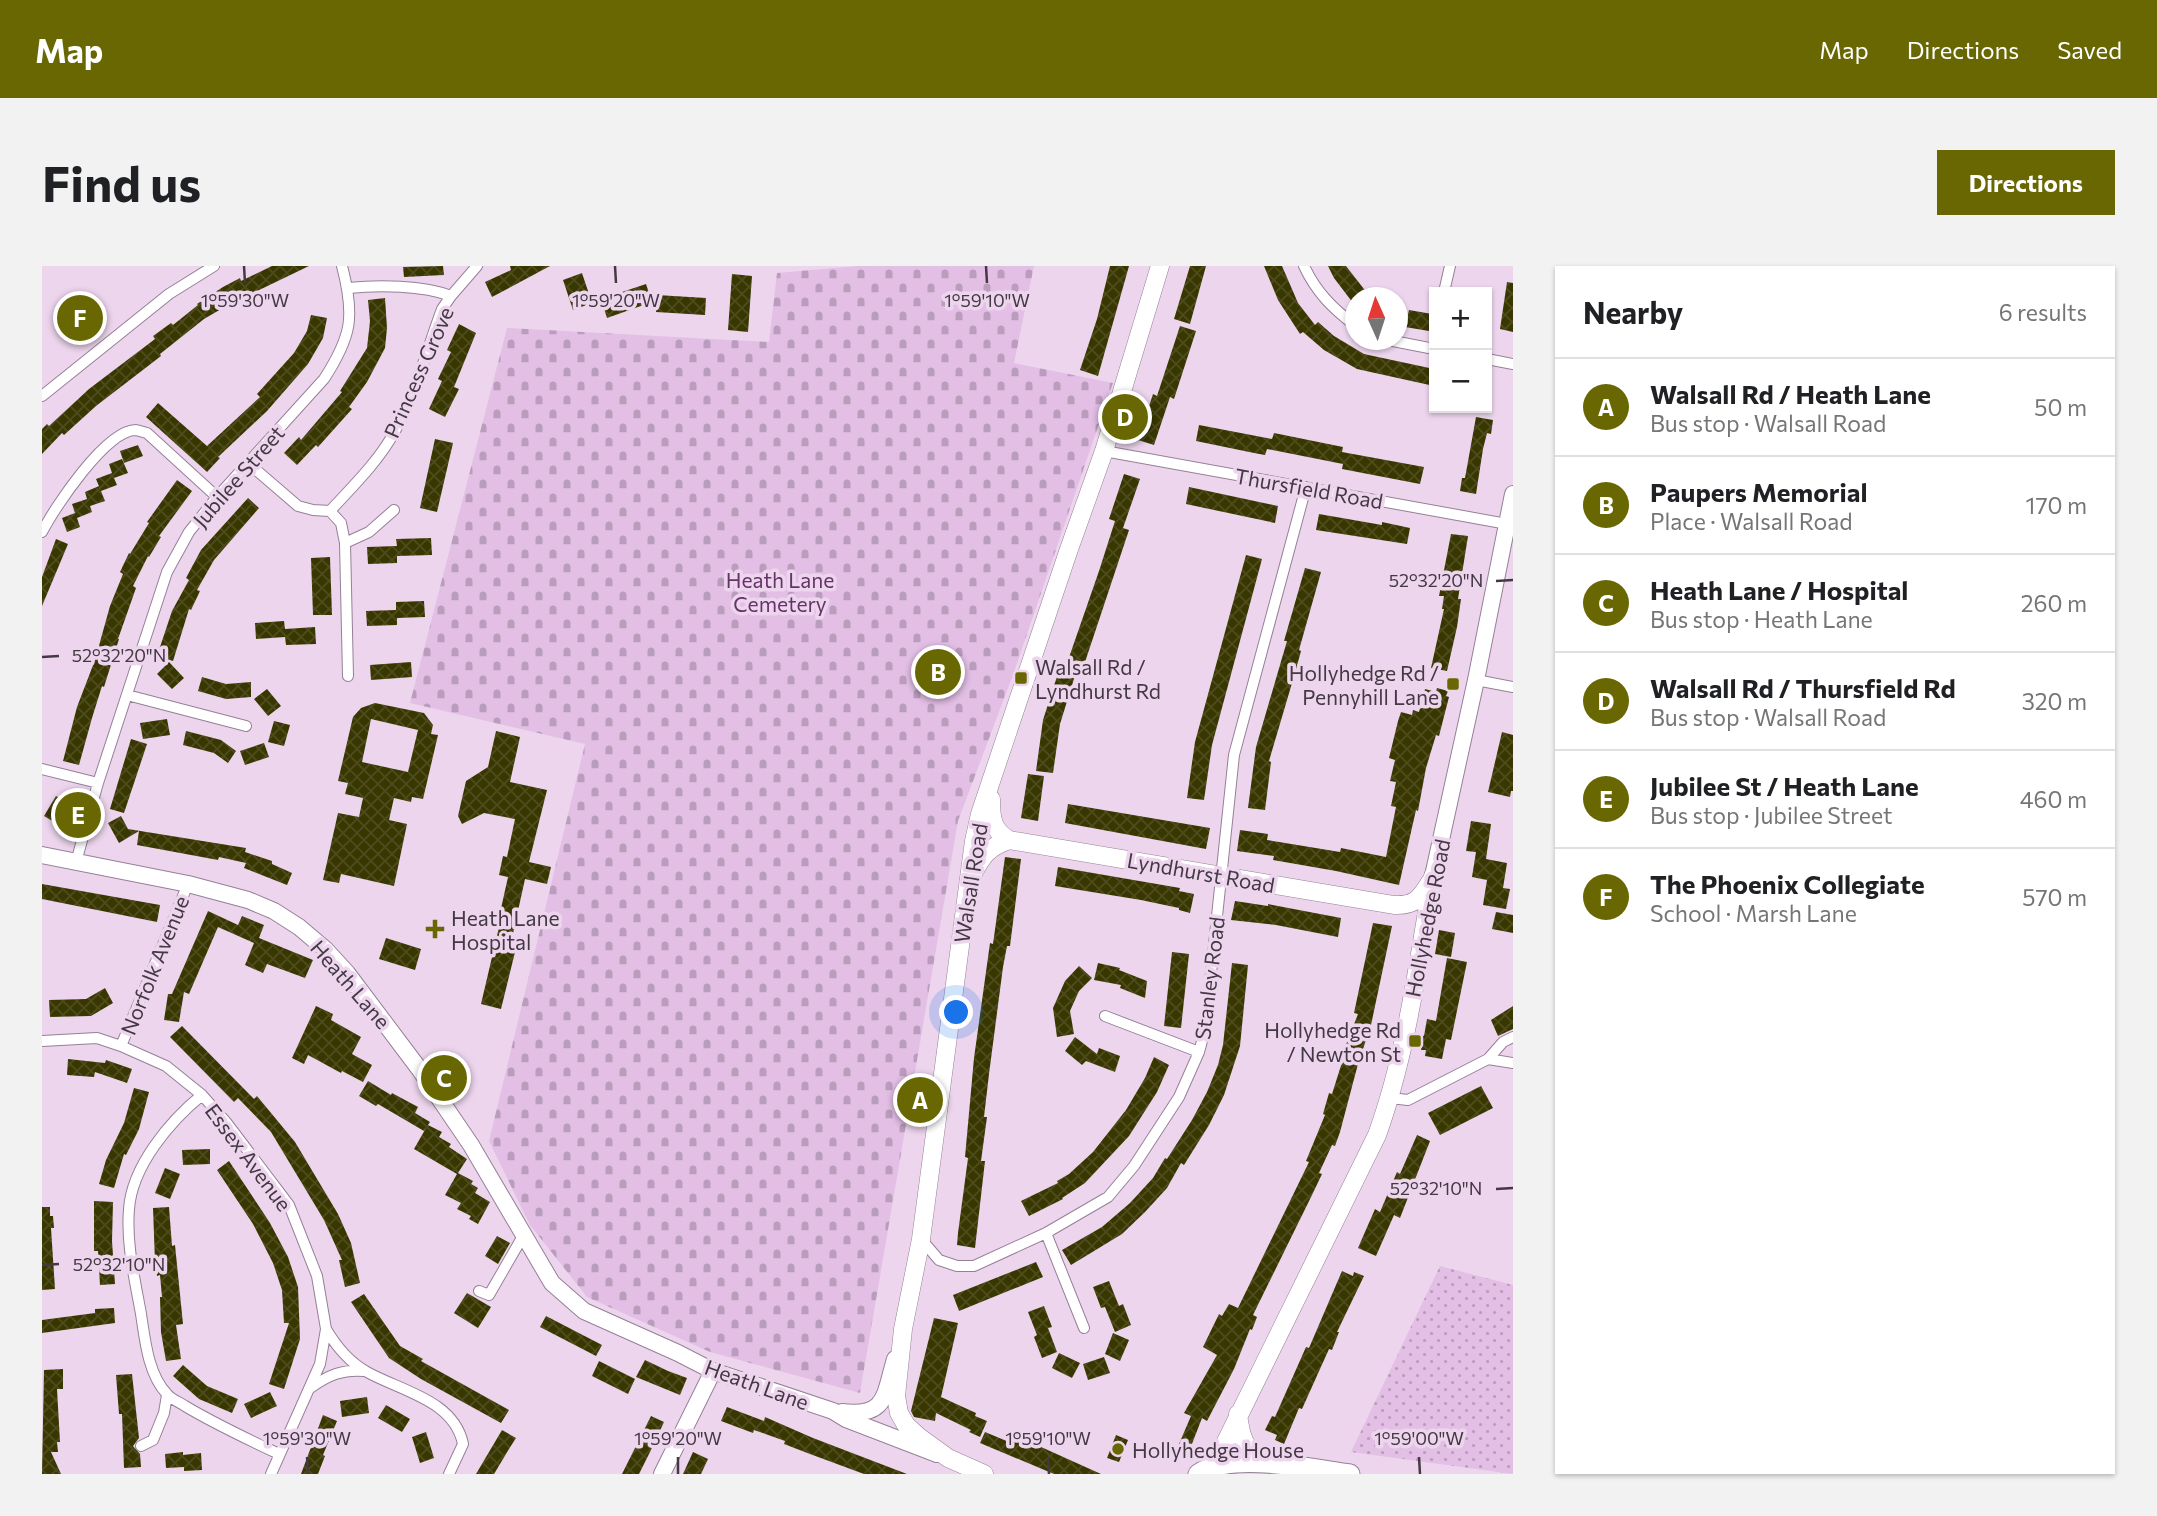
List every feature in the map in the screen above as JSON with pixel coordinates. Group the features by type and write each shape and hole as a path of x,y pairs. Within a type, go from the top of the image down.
{"highway":[{"path":"1207,1472 1263,1463 1350,1474"}],"main road":[{"name":"Walsall Road","path":"948,1458 912,1431 900,1413 896,1395 903,1329 921,1239 976,834 1068,552 1104,451 1160,266"},
{"path":"990,789 991,819 996,830 1009,840"},
{"path":"968,884 982,856 991,847 1009,840"},
{"name":"Lyndhurst Road","path":"1009,840 1394,905"},
{"path":"1394,905 1408,905 1419,900 1433,876"},
{"name":"Hollyhedge Road","path":"1207,1472 1377,1135 1390,1098 1423,941 1433,876"},
{"path":"1394,905 1414,918 1420,927 1423,941"},
{"path":"1238,1414 1243,1441 1249,1451 1263,1463"},
{"name":"Heath Lane","path":"948,1458 984,1474"}],"street":[{"path":"42,396 169,294 214,266"},
{"name":"Jubilee Street","path":"76,862 98,783 167,572 189,532 217,497 324,379 337,359 350,324 348,288 342,266"},
{"name":"Princess Grove","path":"330,512 394,433 442,309 477,266"},
{"path":"1304,266 1313,286 1345,318"},
{"path":"1445,287 1450,266"},
{"name":"Princess Grove","path":"348,288 364,286 437,290 452,296"},
{"path":"1408,343 1429,345"},
{"path":"1492,360 1513,364"},
{"path":"42,532 62,496 97,455 123,434 137,430 147,433 217,497"},
{"name":"Thursfield Road","path":"1104,451 1510,524"},
{"path":"248,463 298,506 330,512 341,523 345,544 348,676"},
{"name":"Stanley Road","path":"921,1239 939,1260 957,1266 974,1266 1046,1233 1108,1197 1134,1166 1179,1097 1199,1052 1205,1030 1234,755 1307,487"},
{"name":"Hollyhedge Road","path":"1433,876 1510,524 1513,494"},
{"path":"345,544 369,532 394,510"},
{"path":"1476,680 1513,687"},
{"path":"127,695 246,726"},
{"path":"42,769 98,783"},
{"name":"Heath Lane","path":"42,855 188,884 248,900 274,911 299,927 325,949 388,1026 471,1145 552,1283 584,1311 713,1371 833,1411 846,1419 948,1458"},
{"name":"Norfolk Avenue","path":"121,1045 188,884"},
{"path":"1105,1016 1199,1052"},
{"path":"1390,1098 1408,1100 1488,1059 1503,1042 1513,1037"},
{"name":"Essex Avenue","path":"42,1041 97,1038 121,1045 166,1066 202,1095 226,1122 289,1205 317,1276 326,1329 320,1364 271,1474"},
{"path":"1488,1059 1513,1063"},
{"path":"202,1095 183,1110 150,1151 129,1207 131,1258 146,1343 153,1372 167,1395 202,1416 279,1454"},
{"path":"1046,1233 1084,1328"},
{"path":"479,1291 489,1295 523,1236"},
{"path":"326,1329 335,1344 365,1371 416,1395 446,1413 458,1427 463,1444 449,1474"},
{"path":"833,1411 862,1414 876,1409 883,1398 903,1329"},
{"path":"310,1388 329,1375 348,1370 365,1371"},
{"path":"662,1474 713,1371"},
{"path":"141,1447 153,1440 164,1413 167,1395"}],"green space":[{"name":"Heath Lane Cemetery","path":"858,266 1034,266 1014,363 1113,383 1014,672 958,821 860,1393 710,1352 587,1297 530,1225 489,1141 585,744 410,703 507,328 769,342 777,273"},
{"path":"1440,1266 1513,1285 1513,1474 1351,1452"}],"building":[{"path":"272,266 309,266 253,293 252,291 204,319 64,435 62,433 42,454 42,429 155,339 153,336 171,323 173,325 197,304 223,287"},
{"path":"443,266 444,275 404,277 403,267"},
{"path":"510,266 550,266 492,297 485,282 511,270"},
{"path":"1110,266 1129,266 1098,376 1080,370 1097,319"},
{"path":"1190,266 1206,266 1190,324 1174,319"},
{"path":"1264,266 1282,266 1298,303 1315,325 1318,322 1345,343 1345,350 1357,350 1364,354 1429,368 1429,385 1357,369 1324,350 1303,332 1300,334 1278,300"},
{"path":"1328,266 1346,266 1362,287 1345,287 1345,292"},
{"path":"582,273 592,303 573,310 563,280"},
{"path":"732,274 752,276 748,332 728,330"},
{"path":"1507,282 1513,283 1513,332 1500,329"},
{"path":"646,284 652,302 607,318 601,299"},
{"path":"657,295 706,298 705,315 656,312"},
{"path":"385,298 385,348 367,382 349,407 352,409 318,447 316,445 297,465 284,453 299,437 301,440 342,392 340,391 367,348 370,321 368,300"},
{"path":"1409,310 1429,313 1429,331 1408,328"},
{"path":"311,315 327,318 323,338 308,364 267,411 218,457 220,458 207,472 146,417 158,403 207,446 260,397 257,394 294,353 307,331"},
{"path":"459,324 476,333 454,387 459,389 445,417 429,409 442,381 438,379 451,352 447,350"},
{"path":"1180,326 1196,331 1174,399 1170,397 1154,445 1138,440 1153,394 1157,396"},
{"path":"1476,417 1493,420 1491,434 1487,433 1483,449 1476,494 1460,491 1462,478 1465,478"},
{"path":"1199,425 1272,439 1274,433 1343,447 1342,452 1424,467 1420,484 1342,469 1343,464 1267,449 1265,455 1196,441"},
{"path":"435,439 453,443 437,512 420,508"},
{"path":"138,445 143,456 124,463 120,451"},
{"path":"122,459 128,473 114,478 117,485 101,491 96,479 112,473 109,464"},
{"path":"1124,474 1140,479 1123,528 1129,530 1082,671 1077,669 1060,724 1053,773 1036,771 1043,720 1060,667 1065,669 1099,571 1115,521 1109,519"},
{"path":"177,480 192,491 159,536 161,537 133,586 136,588 104,687 102,686 79,765 63,761 77,707 123,574 120,572 149,523 147,522"},
{"path":"99,486 105,501 90,506 92,512 77,518 80,527 67,532 62,518 75,513 72,504 87,499 85,492"},
{"path":"1189,487 1278,506 1275,523 1186,504"},
{"path":"248,498 259,508 214,560 197,590 200,591 191,610 189,609 173,661 157,656 172,611 201,550"},
{"path":"1319,514 1410,528 1407,544 1316,530"},
{"path":"1451,534 1468,536 1458,599 1461,599 1457,627 1447,671 1431,668 1444,609 1444,596 1439,596"},
{"path":"431,538 432,555 397,556 397,563 368,564 367,547 397,546 396,539"},
{"path":"56,539 68,544 42,606 42,577"},
{"path":"1246,555 1262,559 1212,745 1204,800 1187,798 1195,742"},
{"path":"330,557 332,615 313,615 311,558"},
{"path":"1305,568 1321,572 1269,761 1265,810 1248,808 1256,747"},
{"path":"424,601 425,617 397,618 397,625 367,626 366,611 396,610 396,602"},
{"path":"284,621 285,629 315,627 316,644 286,645 285,637 256,639 255,623"},
{"path":"169,662 184,678 172,689 157,674"},
{"path":"411,662 412,677 371,680 370,665"},
{"path":"202,677 226,684 251,682 251,697 226,699 198,691"},
{"path":"1437,688 1448,691 1446,696 1449,697 1439,736 1436,735 1426,768 1399,885 1273,860 1274,856 1237,851 1240,830 1268,834 1267,840 1340,852 1341,848 1386,857 1396,807 1391,806 1396,782 1390,781 1395,760 1389,758 1398,721 1401,712 1412,715 1413,710 1419,712 1425,689 1436,692"},
{"path":"267,689 281,706 268,716 254,699"},
{"path":"375,703 424,713 433,725 431,734 438,735 423,799 412,797 411,802 394,798 389,820 407,824 394,886 341,874 339,883 323,880 338,813 359,817 363,798 345,794 348,783 338,781 353,717 361,708","holes":["371,719 418,730 408,772 362,762"]},
{"path":"167,719 170,735 143,739 140,723"},
{"path":"274,721 290,725 284,746 268,742"},
{"path":"186,731 221,740 236,751 228,763 214,753 183,745"},
{"path":"496,731 520,737 510,782 547,790 529,862 551,867 547,884 525,879 512,938 518,940 501,1009 481,1004 508,877 499,875 503,856 507,857 515,819 484,813 462,824 458,816 466,781 488,767"},
{"path":"1502,732 1513,735 1513,791 1510,797 1488,792"},
{"path":"131,739 147,744 124,813 110,809"},
{"path":"264,743 269,757 245,765 240,751"},
{"path":"1028,774 1044,776 1038,821 1021,818"},
{"path":"56,796 71,805 59,825 44,816"},
{"path":"1068,804 1210,828 1206,849 1065,823"},
{"path":"121,816 128,829 246,848 245,852 272,861 272,864 292,873 287,885 244,868 246,863 137,845 139,831 119,843 108,823"},
{"path":"1471,821 1491,824 1486,859 1507,863 1503,888 1510,889 1506,909 1483,905 1487,880 1472,877 1476,852 1466,851"},
{"path":"1005,857 1021,859 989,1074 981,1161 985,1161 975,1248 957,1245 968,1158 965,1157 974,1058"},
{"path":"1058,867 1180,888 1179,891 1194,894 1190,913 1141,900 1055,886"},
{"path":"42,884 160,905 157,922 42,899"},
{"path":"1235,901 1268,904 1341,918 1338,937 1276,925 1231,920"},
{"path":"208,911 238,925 242,916 264,925 259,938 313,960 305,978 267,964 263,973 245,965 254,943 218,927 189,994 184,992 179,1022 164,1020 168,994 172,994"},
{"path":"1496,912 1513,915 1513,933 1492,929"},
{"path":"1373,923 1392,926 1371,1025 1340,1132 1253,1315 1257,1317 1234,1369 1207,1421 1202,1418 1190,1449 1179,1444 1191,1416 1184,1413 1217,1355 1203,1347 1219,1314 1222,1316 1229,1304 1238,1308 1309,1162 1306,1161 1325,1115 1323,1114 1329,1093 1332,1094 1344,1056 1342,1055 1358,1014 1354,1013"},
{"path":"1439,930 1455,933 1451,957 1435,954"},
{"path":"386,938 421,949 415,970 379,959"},
{"path":"1172,952 1189,954 1181,1028 1164,1026"},
{"path":"1447,958 1467,962 1451,1040 1446,1039 1442,1059 1425,1056 1426,1050 1421,1050 1422,1045 1417,1045 1419,1035 1424,1036 1427,1019 1436,1021"},
{"path":"1098,963 1120,968 1119,970 1147,981 1145,998 1120,988 1121,985 1094,980"},
{"path":"1232,963 1248,965 1240,1046 1224,1095 1209,1125 1184,1165 1181,1163 1167,1188 1145,1212 1122,1234 1071,1265 1062,1250 1102,1227 1153,1178 1192,1120 1207,1092 1223,1045"},
{"path":"1079,966 1092,978 1079,991 1070,1011 1074,1034 1057,1037 1053,1008 1065,981"},
{"path":"105,988 113,1003 91,1016 50,1017 49,1000 86,999"},
{"path":"316,1006 333,1014 331,1020 361,1037 352,1054 372,1065 363,1082 308,1055 304,1064 292,1058"},
{"path":"1513,1006 1513,1029 1498,1036 1491,1020"},
{"path":"182,1026 254,1099 257,1096 295,1142 338,1214 351,1243 360,1283 345,1287 339,1260 342,1260 324,1220 271,1132 238,1098 234,1102 170,1037"},
{"path":"1075,1037 1097,1054 1099,1048 1120,1056 1115,1072 1086,1061 1082,1065 1065,1051"},
{"path":"1154,1057 1169,1065 1157,1092 1129,1136 1085,1183 1063,1199 1029,1216 1021,1201 1058,1183 1057,1181 1093,1152 1126,1110"},
{"path":"68,1059 105,1063 106,1060 132,1069 127,1083 95,1072 94,1077 67,1075"},
{"path":"368,1081 418,1107 415,1113 430,1122 428,1125 442,1132 439,1137 467,1159 458,1173 473,1181 471,1184 478,1188 475,1193 490,1202 478,1224 469,1219 471,1216 457,1209 461,1203 445,1195 457,1174 414,1149 426,1128 424,1131 359,1096"},
{"path":"1481,1086 1493,1108 1440,1135 1428,1113"},
{"path":"134,1088 149,1092 139,1129 126,1155 124,1154 114,1188 99,1184 106,1160 124,1123"},
{"path":"1417,1135 1430,1141 1400,1218 1394,1215 1376,1256 1358,1248 1375,1209 1380,1212 1397,1172 1400,1174"},
{"path":"210,1149 210,1164 183,1165 182,1150"},
{"path":"229,1161 270,1223 288,1257 298,1287 300,1339 284,1389 269,1384 289,1323 284,1323 282,1290 273,1263 253,1224 217,1170"},
{"path":"165,1168 180,1174 170,1199 155,1193"},
{"path":"94,1201 113,1202 115,1284 100,1285 98,1251 94,1251"},
{"path":"42,1207 50,1207 50,1216 53,1216 54,1228 51,1228 55,1289 42,1290"},
{"path":"169,1207 183,1324 176,1325 181,1359 166,1361 161,1332 160,1275 157,1276 155,1262 153,1208"},
{"path":"497,1236 510,1243 498,1264 485,1256"},
{"path":"1036,1262 1043,1277 959,1311 953,1295"},
{"path":"1342,1271 1353,1276 1354,1272 1364,1276 1337,1332 1332,1350 1329,1349 1284,1444 1275,1440 1277,1435 1265,1430 1272,1416 1275,1417 1306,1347 1309,1348"},
{"path":"1109,1281 1119,1306 1123,1304 1131,1325 1115,1332 1093,1287"},
{"path":"467,1293 491,1307 478,1328 454,1313"},
{"path":"364,1294 400,1346 423,1359 421,1361 509,1410 501,1423 421,1379 389,1358 351,1302"},
{"path":"1044,1306 1052,1327 1048,1328 1057,1352 1042,1358 1028,1312"},
{"path":"114,1308 115,1323 42,1333 42,1320 95,1313 95,1309"},
{"path":"546,1316 602,1345 596,1356 540,1327"},
{"path":"934,1318 958,1323 941,1397 987,1421 980,1437 936,1413 935,1421 914,1417 911,1411"},
{"path":"1113,1333 1129,1340 1120,1361 1105,1354"},
{"path":"1059,1353 1080,1363 1072,1378 1052,1368"},
{"path":"1104,1357 1110,1373 1088,1380 1083,1364"},
{"path":"645,1360 687,1378 680,1395 636,1377"},
{"path":"599,1361 635,1379 628,1394 592,1376"},
{"path":"183,1365 207,1386 238,1399 232,1413 199,1399 173,1376"},
{"path":"63,1369 63,1389 57,1389 60,1442 57,1442 58,1452 51,1452 61,1474 42,1474 44,1370"},
{"path":"132,1374 139,1438 133,1446 140,1454 141,1467 124,1468 122,1414 119,1414 116,1375"},
{"path":"270,1392 277,1406 251,1418 244,1404"},
{"path":"367,1397 369,1413 342,1417 340,1401"},
{"path":"386,1405 410,1419 402,1432 378,1418"},
{"path":"727,1407 764,1421 765,1417 907,1474 864,1474 784,1444 785,1441 754,1430 753,1433 721,1421"},
{"path":"323,1415 337,1421 323,1455 325,1456 318,1474 301,1474"},
{"path":"651,1416 664,1422 639,1474 622,1474"},
{"path":"502,1430 516,1438 494,1474 476,1474"},
{"path":"426,1432 434,1458 420,1463 412,1437"},
{"path":"985,1432 1009,1442 1011,1437 1029,1444 1030,1442 1101,1474 1054,1474 980,1443"},
{"name":"Hollyhedge House","path":"1116,1435 1128,1440 1119,1462 1107,1458"},
{"path":"183,1452 183,1455 201,1453 202,1470 166,1468 165,1454"},
{"path":"693,1452 708,1459 701,1474 683,1474"}],"place":[{"name":"The Phoenix Collegiate","path":"80,318"},
{"name":"Walsall Rd / Thursfield Rd","path":"1125,417"},
{"name":"Paupers Memorial","path":"938,672"},
{"name":"Walsall Rd / Lyndhurst Rd","path":"1021,678"},
{"name":"Hollyhedge Rd / Pennyhill Lane","path":"1453,684"},
{"name":"Jubilee St / Heath Lane","path":"78,815"},
{"name":"Heath Lane Hospital","path":"435,929"},
{"name":"Hollyhedge Rd / Newton St","path":"1415,1041"},
{"name":"Heath Lane / Hospital","path":"444,1078"},
{"name":"Walsall Rd / Heath Lane","path":"920,1100"},
{"name":"Hollyhedge House","path":"1118,1449"}]}
